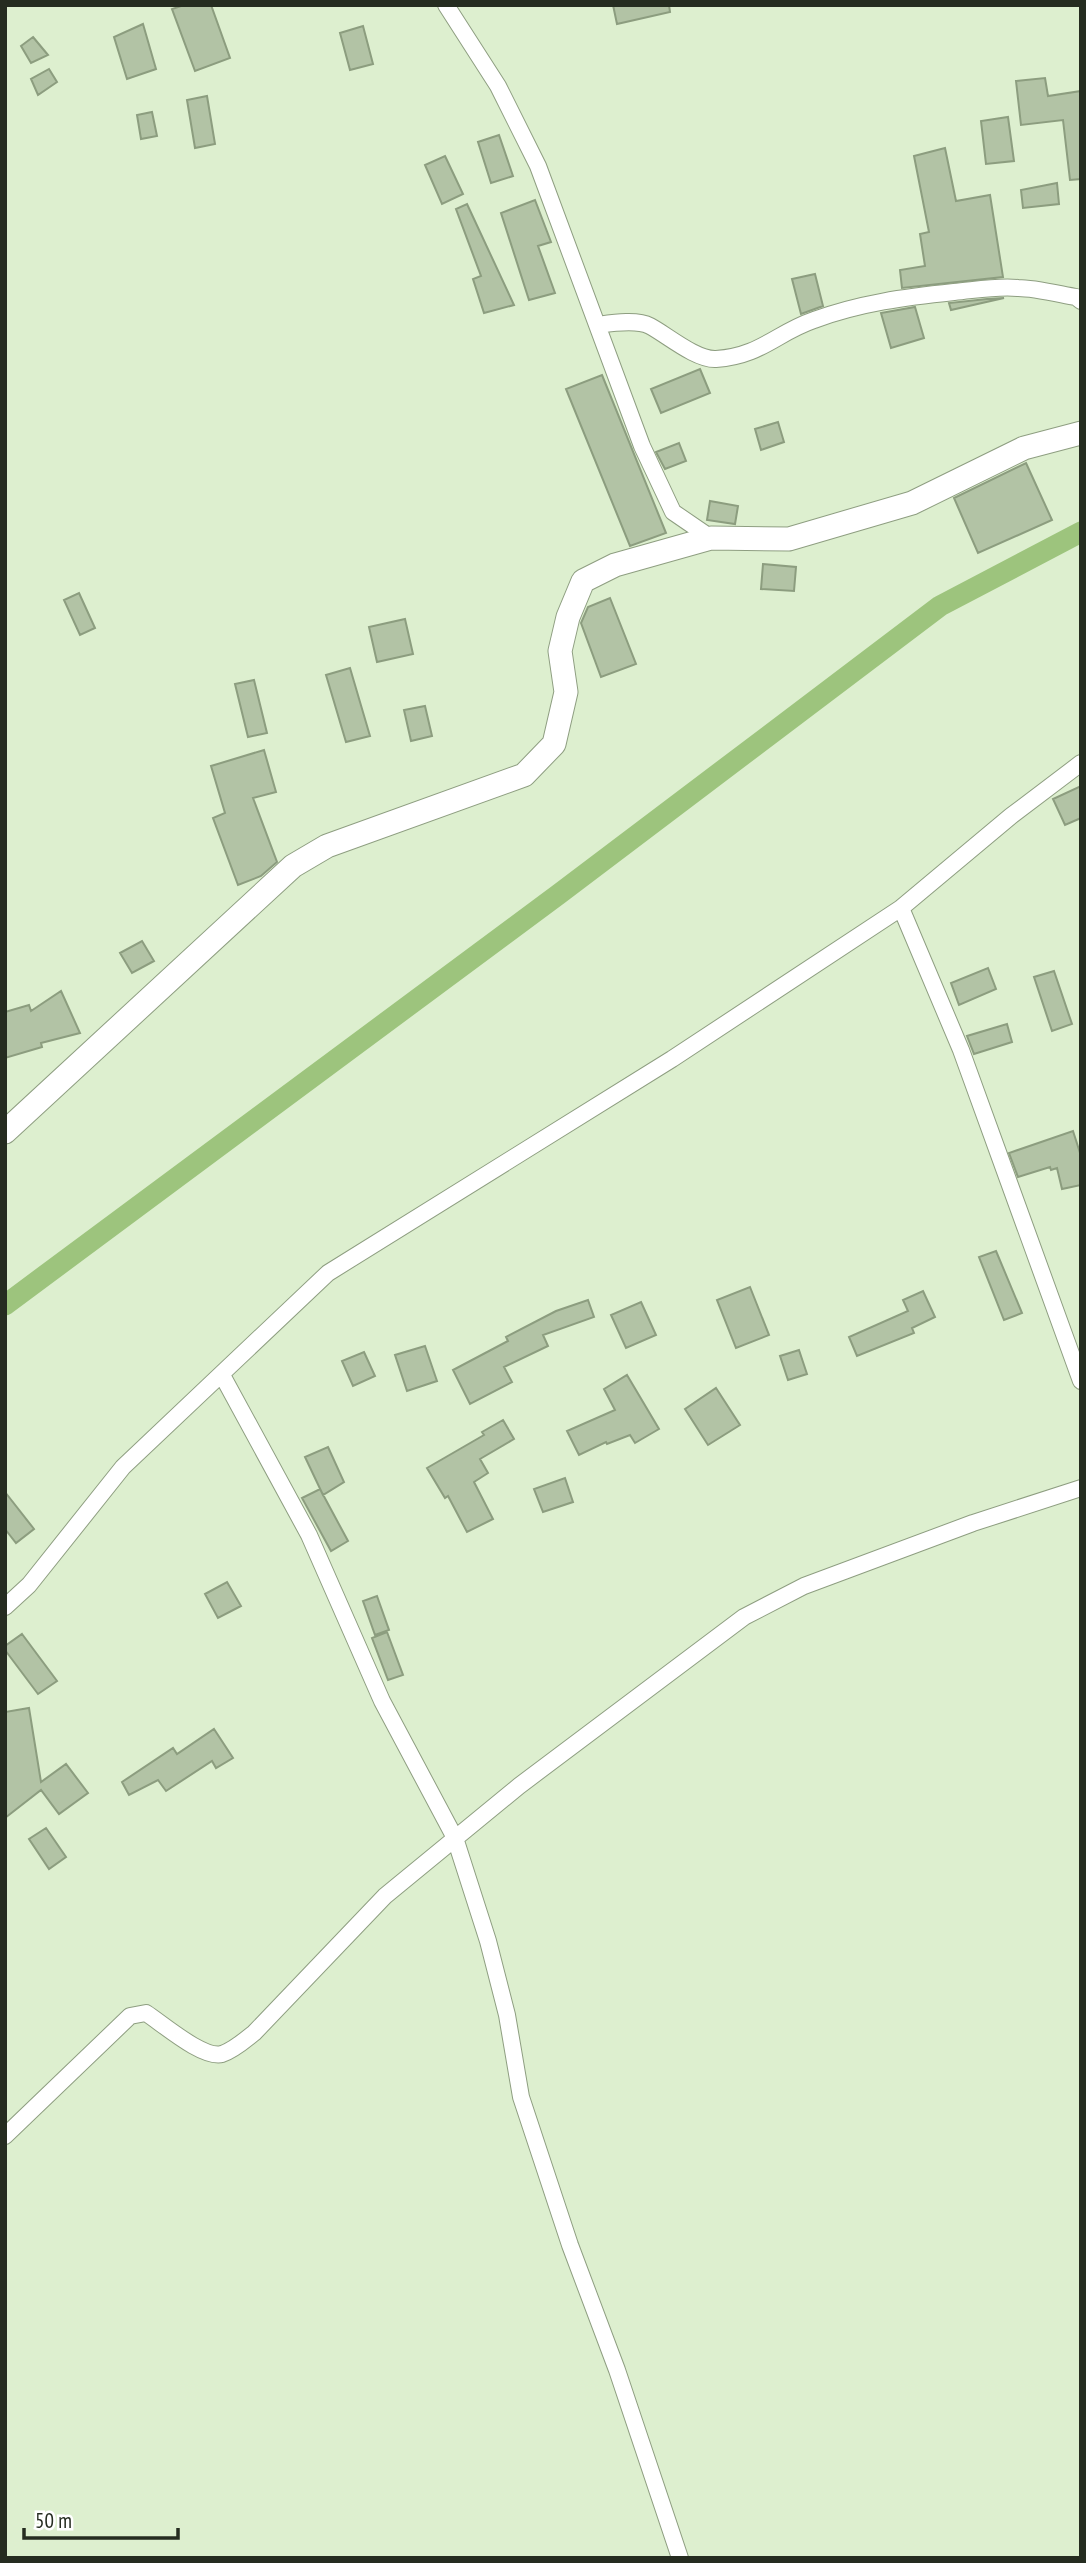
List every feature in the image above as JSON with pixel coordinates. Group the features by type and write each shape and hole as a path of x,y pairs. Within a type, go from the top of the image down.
{"street":[{"path":"446,5 498,86 538,166 642,446 673,512 711,538"},
{"path":"597,324 648,324 662,335 711,359 741,356 810,321 852,307 886,300 995,287 1022,288 1076,297 1081,301"},
{"path":"5,1132 293,866 327,846 524,775 554,744 566,692 559,651 568,617 583,581 615,565 711,538 789,540 912,503 1024,448 1081,433"},
{"path":"5,1608 29,1585 123,1468 328,1273 672,1059 901,908 1011,816 1081,763"},
{"path":"901,908 961,1050 1081,1381"},
{"path":"222,1375 309,1535 382,1700 455,1838 488,1941 504,2002 521,2097 680,2558"},
{"path":"5,2136 130,2016 146,2013 207,2053 220,2055 236,2047 254,2032 385,1896 530,1777 744,1617 804,1586 973,1523 1081,1488"}],"building":[{"path":"184,5 211,5 230,58 195,71 172,9"},
{"path":"613,5 669,5 670,12 617,24"},
{"path":"143,24 156,69 127,79 114,37"},
{"path":"363,26 373,64 350,70 340,33"},
{"path":"33,37 48,55 31,63 21,46"},
{"path":"49,69 57,82 38,95 31,79"},
{"path":"1045,78 1048,96 1081,91 1081,179 1070,180 1063,120 1021,125 1016,81"},
{"path":"207,96 215,144 195,148 187,100"},
{"path":"152,112 157,136 141,139 137,115"},
{"path":"1008,117 1014,161 986,164 981,121"},
{"path":"499,135 513,176 491,183 478,142"},
{"path":"945,148 956,201 990,195 1003,277 902,288 900,270 925,266 920,234 929,232 914,156"},
{"path":"445,156 463,194 442,204 425,165"},
{"path":"1057,183 1059,204 1023,208 1021,190"},
{"path":"535,200 551,242 538,246 555,293 529,300 501,213"},
{"path":"467,204 514,305 484,313 473,279 481,276 456,209"},
{"path":"815,274 823,306 801,314 792,279"},
{"path":"1004,298 951,310 949,303 987,299"},
{"path":"915,307 924,338 891,348 881,313"},
{"path":"700,369 710,393 661,413 651,389"},
{"path":"602,375 666,533 630,546 566,389"},
{"path":"778,422 784,442 761,450 755,429"},
{"path":"679,443 686,461 665,469 656,452"},
{"path":"1026,463 1052,520 978,553 954,498"},
{"path":"710,501 738,506 735,524 707,520"},
{"path":"763,564 796,567 794,591 761,589"},
{"path":"79,593 95,628 80,635 64,600"},
{"path":"610,598 636,664 601,677 581,623 588,607"},
{"path":"405,619 413,654 377,662 369,627"},
{"path":"350,668 370,736 346,742 326,675"},
{"path":"254,680 267,733 248,737 235,684"},
{"path":"425,706 432,736 411,741 404,710"},
{"path":"264,750 276,792 253,798 277,862 261,876 238,885 213,818 225,813 211,766"},
{"path":"1081,786 1081,818 1065,825 1053,799"},
{"path":"142,941 154,961 132,973 120,953"},
{"path":"988,968 996,989 959,1005 951,983"},
{"path":"1054,971 1072,1024 1052,1031 1034,977"},
{"path":"61,991 80,1033 41,1043 42,1047 5,1058 5,1012 29,1005 31,1011"},
{"path":"1007,1024 1012,1042 974,1054 967,1036"},
{"path":"1073,1131 1081,1156 1081,1185 1062,1189 1057,1168 1051,1170 1050,1167 1018,1177 1009,1153"},
{"path":"996,1251 1022,1313 1004,1320 979,1257"},
{"path":"750,1287 769,1335 736,1348 717,1300"},
{"path":"923,1291 935,1317 912,1328 914,1333 857,1356 849,1337 908,1311 903,1300"},
{"path":"588,1300 594,1317 543,1335 548,1346 504,1367 512,1382 470,1404 453,1370 508,1341 506,1337 556,1311"},
{"path":"641,1302 656,1335 626,1348 611,1315"},
{"path":"425,1346 437,1381 407,1391 395,1355"},
{"path":"799,1350 807,1374 788,1380 780,1356"},
{"path":"364,1352 375,1376 353,1386 342,1361"},
{"path":"627,1375 659,1429 635,1443 630,1435 607,1444 606,1442 579,1455 567,1431 615,1410 604,1389"},
{"path":"716,1388 740,1425 708,1445 685,1409"},
{"path":"503,1420 514,1439 480,1459 488,1473 474,1482 493,1519 467,1532 448,1496 445,1498 427,1468 484,1435 482,1432"},
{"path":"328,1447 344,1482 323,1495 305,1457"},
{"path":"565,1478 573,1502 543,1512 534,1489"},
{"path":"320,1489 348,1541 331,1551 302,1498"},
{"path":"5,1492 34,1529 16,1543 5,1529"},
{"path":"227,1582 241,1606 218,1618 205,1594"},
{"path":"377,1596 389,1630 375,1635 363,1601"},
{"path":"387,1632 403,1675 388,1680 372,1638"},
{"path":"22,1634 57,1681 38,1694 5,1650 5,1646"},
{"path":"29,1708 41,1782 66,1764 88,1793 59,1814 41,1790 5,1818 5,1712"},
{"path":"214,1729 233,1758 216,1768 212,1761 166,1791 158,1780 129,1795 122,1782 173,1748 177,1754"},
{"path":"46,1828 66,1857 49,1869 29,1839"}],"waterway":[{"path":"5,1305 559,894 940,606 1081,532"}]}
